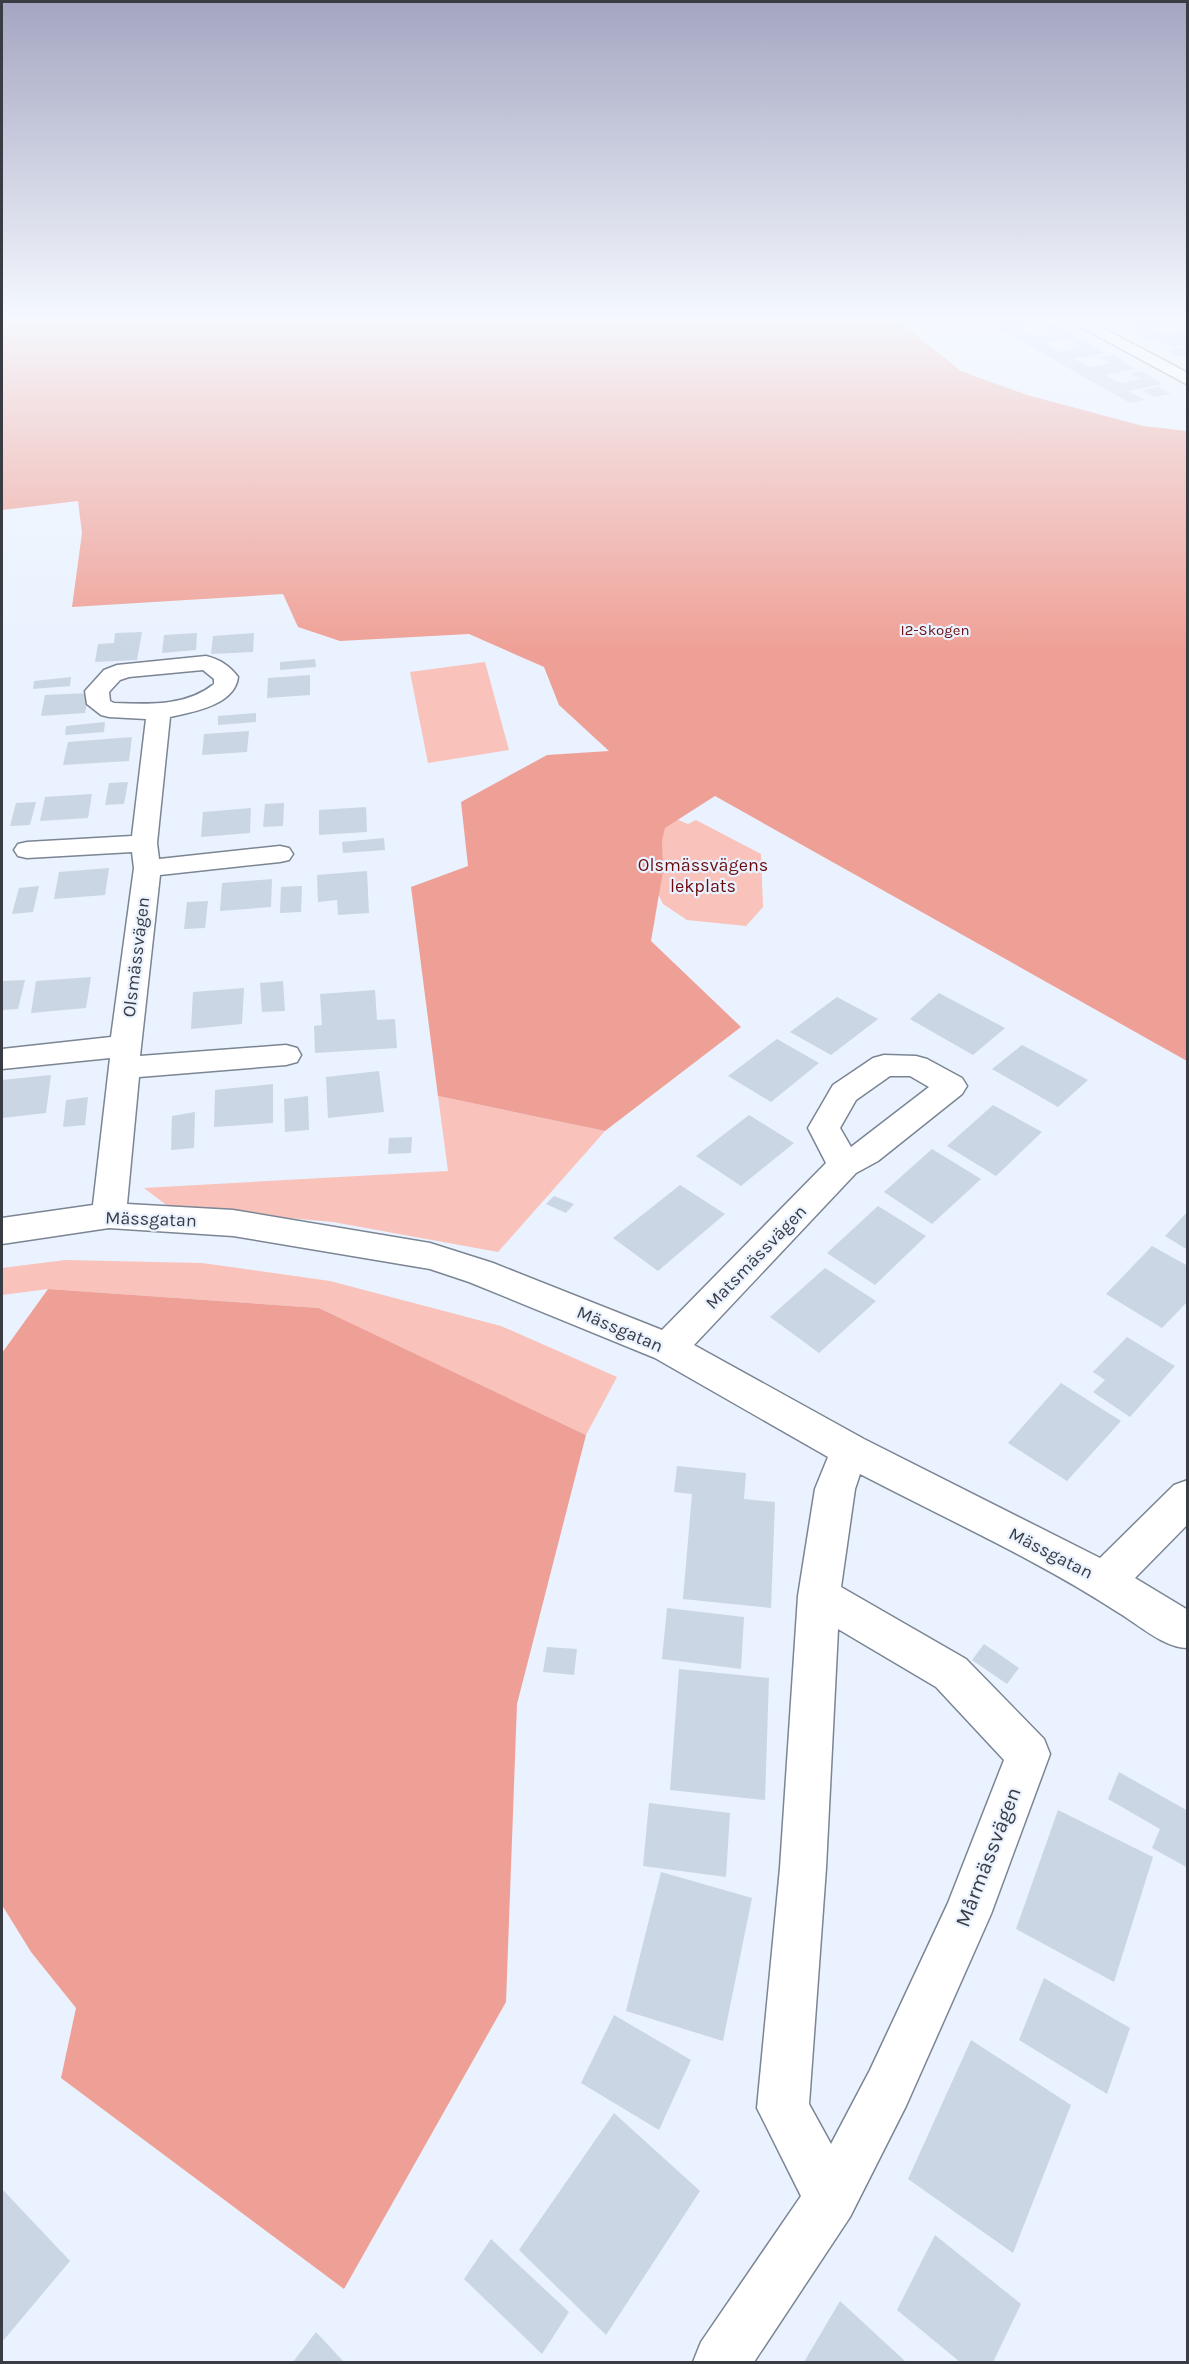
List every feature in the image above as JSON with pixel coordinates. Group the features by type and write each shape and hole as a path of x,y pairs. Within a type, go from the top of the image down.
{"street":[{"name":"Olsmässvägen","path":"109,1215 159,712"},
{"path":"27,850 145,855 280,854"},
{"path":"2,1059 286,1055"},
{"name":"Matsmässvägen","path":"668,1348 844,1165"},
{"name":"Mässgatan","path":"2,1231 109,1215 233,1223 430,1256 529,1290 668,1348 850,1450 1105,1581 1185,1635"},
{"path":"831,2198 783,2108 803,1868 819,1596 835,1489 850,1450"},
{"path":"1105,1581 1188,1497"},
{"name":"Mårmässvägen","path":"721,2362 831,2198 888,2088 967,1914 1028,1754 951,1673 819,1596"}],"green space":[{"name":"I2-Skogen","path":"2,429 1187,431 1187,1061 715,796 665,828 662,840 663,871 651,941 741,1027 605,1131 438,1096 411,887 468,866 461,802 547,755 609,751 559,705 544,667 469,634 340,641 298,627 283,594 72,607 82,533 78,501 2,510"},
{"path":"485,662 509,750 428,763 410,672"},
{"name":"Olsmässvägens lekplats","path":"669,816 688,824 696,820 761,854 763,907 746,926 687,920 663,904 640,857"},
{"path":"438,1096 605,1131 498,1252 333,1222 169,1207 144,1188 448,1171"},
{"path":"65,1260 202,1263 330,1281 501,1326 617,1377 586,1435 319,1308 48,1289 2,1295 2,1268"},
{"path":"48,1289 319,1308 586,1435 517,1704 506,2002 344,2289 61,2078 76,2008 31,1952 2,1905 2,1353"}],"building":[{"path":"142,632 137,660 95,662 98,644 114,643 115,633"},
{"path":"197,633 196,650 162,653 164,635"},
{"path":"254,633 253,652 211,654 213,636"},
{"path":"315,659 316,667 280,670 280,662"},
{"path":"310,675 310,695 267,698 268,678"},
{"path":"71,677 70,686 33,689 34,681"},
{"path":"89,693 85,713 41,716 45,695"},
{"path":"256,713 256,722 218,725 218,716"},
{"path":"105,722 104,732 65,735 66,726"},
{"path":"249,731 247,752 202,755 204,734"},
{"path":"132,737 129,761 63,765 68,742"},
{"path":"128,782 124,804 105,805 109,783"},
{"path":"92,794 88,818 40,821 45,797"},
{"path":"36,802 30,825 10,826 16,803"},
{"path":"284,803 283,826 263,827 265,804"},
{"path":"366,807 367,832 319,835 319,810"},
{"path":"251,808 250,833 201,837 203,812"},
{"path":"384,838 385,850 343,853 342,842"},
{"path":"109,868 105,895 54,899 59,872"},
{"path":"367,871 369,913 338,915 337,900 318,902 317,875"},
{"path":"272,879 271,907 220,911 222,883"},
{"path":"39,886 33,912 12,914 19,888"},
{"path":"302,886 301,912 280,913 281,887"},
{"path":"208,901 205,928 184,929 187,902"},
{"path":"91,977 86,1008 31,1013 36,981"},
{"path":"25,980 18,1009 2,1010 2,981"},
{"path":"283,981 285,1011 262,1012 260,983"},
{"path":"244,988 242,1024 191,1029 193,992"},
{"path":"375,990 377,1020 395,1019 397,1048 315,1053 314,1026 322,1025 320,994"},
{"path":"939,993 1005,1028 973,1055 910,1019"},
{"path":"837,997 878,1019 831,1055 790,1032"},
{"path":"777,1039 819,1063 771,1102 728,1076"},
{"path":"1022,1045 1088,1080 1058,1107 992,1069"},
{"path":"379,1071 384,1112 328,1118 326,1077"},
{"path":"51,1075 46,1113 2,1118 2,1080"},
{"path":"273,1084 273,1123 214,1127 215,1090"},
{"path":"308,1096 309,1130 285,1132 284,1099"},
{"path":"88,1097 85,1125 63,1127 66,1100"},
{"path":"993,1105 1042,1132 996,1176 947,1146"},
{"path":"195,1112 194,1148 171,1150 172,1116"},
{"path":"749,1115 794,1143 741,1186 696,1156"},
{"path":"412,1137 411,1153 388,1154 389,1138"},
{"path":"932,1149 981,1179 932,1224 884,1192"},
{"path":"680,1185 725,1214 658,1271 613,1238"},
{"path":"554,1196 574,1204 566,1213 546,1204"},
{"path":"878,1206 926,1236 875,1285 827,1253"},
{"path":"1188,1211 1188,1250 1165,1236"},
{"path":"1152,1246 1188,1266 1188,1301 1162,1328 1106,1294"},
{"path":"825,1268 876,1301 819,1353 770,1317"},
{"path":"1127,1337 1175,1366 1130,1417 1093,1392 1105,1380 1093,1372"},
{"path":"1061,1383 1121,1421 1067,1481 1008,1443"},
{"path":"677,1466 746,1473 744,1499 775,1502 771,1608 683,1599 692,1494 674,1492"},
{"path":"667,1608 744,1617 741,1669 662,1659"},
{"path":"984,1644 1019,1668 1007,1684 972,1660"},
{"path":"547,1647 577,1649 574,1675 543,1672"},
{"path":"679,1669 769,1678 765,1800 670,1790"},
{"path":"1119,1772 1188,1811 1188,1868 1152,1848 1160,1829 1108,1799"},
{"path":"649,1803 730,1813 726,1877 643,1866"},
{"path":"1058,1810 1153,1857 1114,1982 1016,1929"},
{"path":"661,1872 752,1898 723,2041 626,2011"},
{"path":"1044,1978 1130,2028 1107,2094 1019,2040"},
{"path":"614,2015 691,2060 659,2130 581,2083"},
{"path":"971,2040 1071,2105 1013,2253 908,2179"},
{"path":"614,2113 700,2191 606,2335 519,2250"},
{"path":"2,2189 70,2261 2,2342"},
{"path":"935,2235 1021,2304 993,2362 960,2362 897,2310"},
{"path":"491,2239 569,2312 542,2354 464,2279"},
{"path":"840,2301 906,2362 804,2362"},
{"path":"316,2332 344,2362 293,2362"}]}
